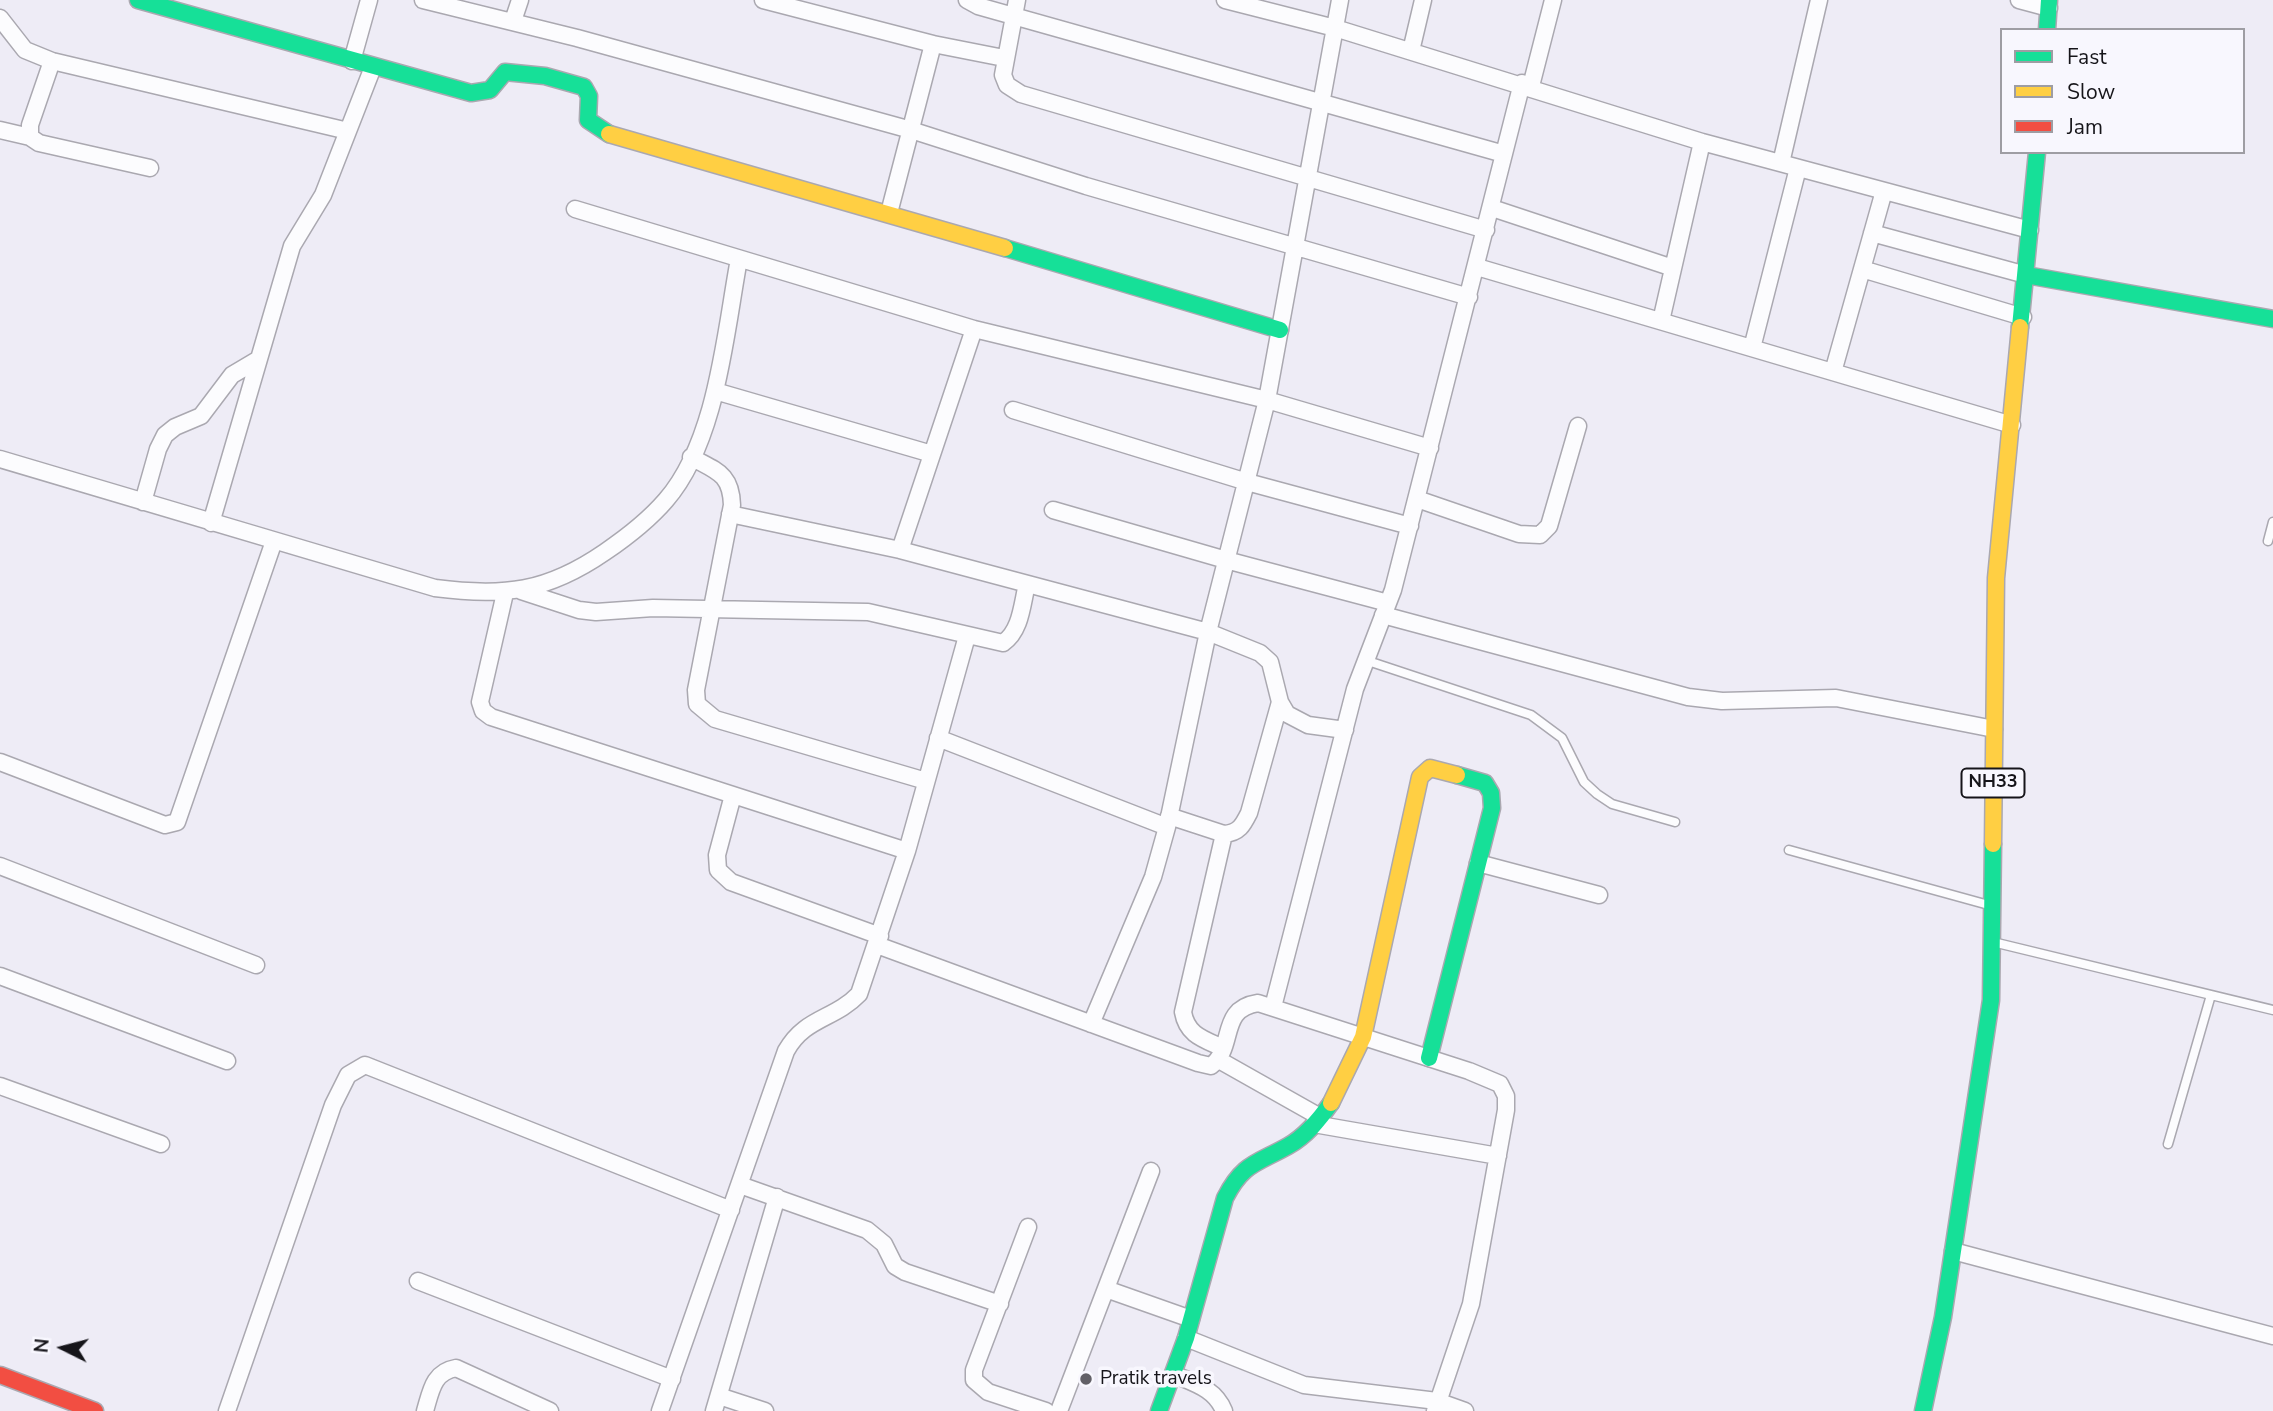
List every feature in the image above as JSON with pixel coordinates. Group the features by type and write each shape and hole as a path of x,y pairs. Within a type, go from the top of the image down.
{"main road":[{"path":"138,0 471,93 490,90 505,72 572,82 584,87 589,96 588,120 607,133 890,213 1280,330"},
{"path":"2047,28 2049,4"},
{"name":"NH33","path":"1923,1411 1953,1251 1990,1000 1996,578 2037,154"},
{"path":"2026,275 2273,319"},
{"path":"1159,1411 1186,1338 1233,1179 1246,1164 1300,1138 1317,1121 1352,1068 1363,1037 1420,777 1430,768 1485,783 1491,793 1492,808 1429,1058"},
{"path":"0,1375 95,1411"}],"street":[{"path":"352,61 369,0"},
{"path":"424,0 911,130 1293,248 1469,297"},
{"path":"513,22 520,0"},
{"path":"763,0 933,44 1004,58"},
{"path":"967,0 978,6 1015,8 1321,104 1504,154"},
{"path":"1224,0 1335,27 1702,142 2030,230"},
{"path":"1091,1024 1153,877 1168,822 1208,632 1267,400 1340,0"},
{"path":"1411,51 1423,0"},
{"path":"1273,1007 1345,730 1365,660 1386,609 1410,526 1504,154 1553,0"},
{"path":"1781,163 1819,0"},
{"path":"2019,0 2049,4"},
{"path":"1015,8 1003,75 1007,85 1021,94 1486,230"},
{"path":"0,18 25,50 52,61 348,131"},
{"path":"890,213 933,44"},
{"path":"30,137 30,125 52,61"},
{"path":"211,523 292,246 323,195 373,67"},
{"path":"0,130 30,137 39,143 150,168"},
{"path":"1661,321 1702,142"},
{"path":"1752,348 1798,168"},
{"path":"1833,372 1884,191"},
{"path":"1492,208 1673,268"},
{"path":"575,209 974,329 1267,400 1430,448"},
{"path":"1872,233 2026,275"},
{"path":"0,459 435,588 480,594 513,592 558,579 632,533 667,499 691,457 715,391 739,259"},
{"path":"1477,267 2012,425"},
{"path":"1862,269 2023,317"},
{"path":"900,550 974,329"},
{"path":"143,502 158,449 165,435 175,427 201,416 232,375 258,359"},
{"path":"715,391 932,454"},
{"path":"1013,410 1247,482 1410,526"},
{"path":"1417,499 1519,534 1540,535 1549,526 1578,426"},
{"path":"691,457 725,476 731,488 730,514 696,690 697,704 715,719 926,781"},
{"path":"1053,510 1688,697 1755,702 1836,698 1994,729"},
{"path":"730,514 900,550 1208,632 1260,653 1270,662 1280,702 1287,714 1297,721 1345,730"},
{"path":"0,762 165,825 177,822 274,541"},
{"path":"513,592 587,611 712,609 868,612 891,615 1003,643 1012,637 1027,584"},
{"path":"513,592 482,687 480,702 483,711 505,722 907,851"},
{"path":"660,1411 740,1185 775,1075 795,1034 804,1026 848,1006 859,994 907,851 967,636"},
{"path":"938,738 1168,822 1224,834 1233,833 1243,826 1250,813 1280,702"},
{"path":"733,795 717,855 718,870 731,882 1091,1024 1211,1066 1221,1054 1236,1012 1246,1005 1258,1003 1429,1058 1500,1084 1506,1096 1506,1110 1471,1304 1436,1406"},
{"path":"1224,834 1183,1012 1185,1026 1192,1034 1317,1121 1497,1156"},
{"path":"1478,863 1599,895"},
{"path":"0,866 256,965"},
{"path":"0,976 227,1061"},
{"path":"227,1411 333,1105 348,1075 365,1065 731,1210"},
{"path":"0,1086 162,1144"},
{"path":"1059,1411 1151,1171"},
{"path":"740,1185 867,1230 884,1244 895,1266 905,1272 1000,1304"},
{"path":"765,1411 716,1403 777,1197"},
{"path":"1028,1227 974,1370 974,1380 1000,1404 1046,1411"},
{"path":"1953,1251 2273,1336"},
{"path":"418,1281 672,1379"},
{"path":"1106,1289 1191,1320"},
{"path":"1186,1338 1304,1385 1465,1411"},
{"path":"425,1411 435,1380 444,1370 456,1368 550,1411"},
{"path":"1173,1374 1211,1391 1219,1398 1224,1411"}],"lane":[{"path":"2268,541 2273,522"},
{"path":"1365,660 1531,715 1562,738 1584,782 1597,794 1612,804 1675,822"},
{"path":"1789,850 1992,906"},
{"path":"1991,942 2273,1010"},
{"path":"2168,1144 2211,995"}],"traffic: fast":[{"path":"138,0 471,93 490,90 505,72 545,76 584,87 589,96 588,120 609,134"},
{"path":"2047,28 2049,0"},
{"path":"2020,327 2037,154"},
{"path":"1005,248 1280,330"},
{"path":"2026,275 2273,319"},
{"path":"1429,1058 1492,808 1491,793 1485,783 1457,775"},
{"path":"1923,1411 1943,1317 1991,1000 1993,844"},
{"path":"1159,1411 1186,1338 1225,1198 1244,1171 1301,1137 1331,1103"}],"traffic: slow":[{"path":"609,134 1005,248"},
{"path":"1993,844 1996,578 2020,327"},
{"path":"1331,1103 1363,1037 1420,777 1430,768 1457,775"}],"traffic: jam":[{"path":"0,1375 95,1411"}],"place":[{"name":"Pratik travels","path":"1086,1379"}]}
